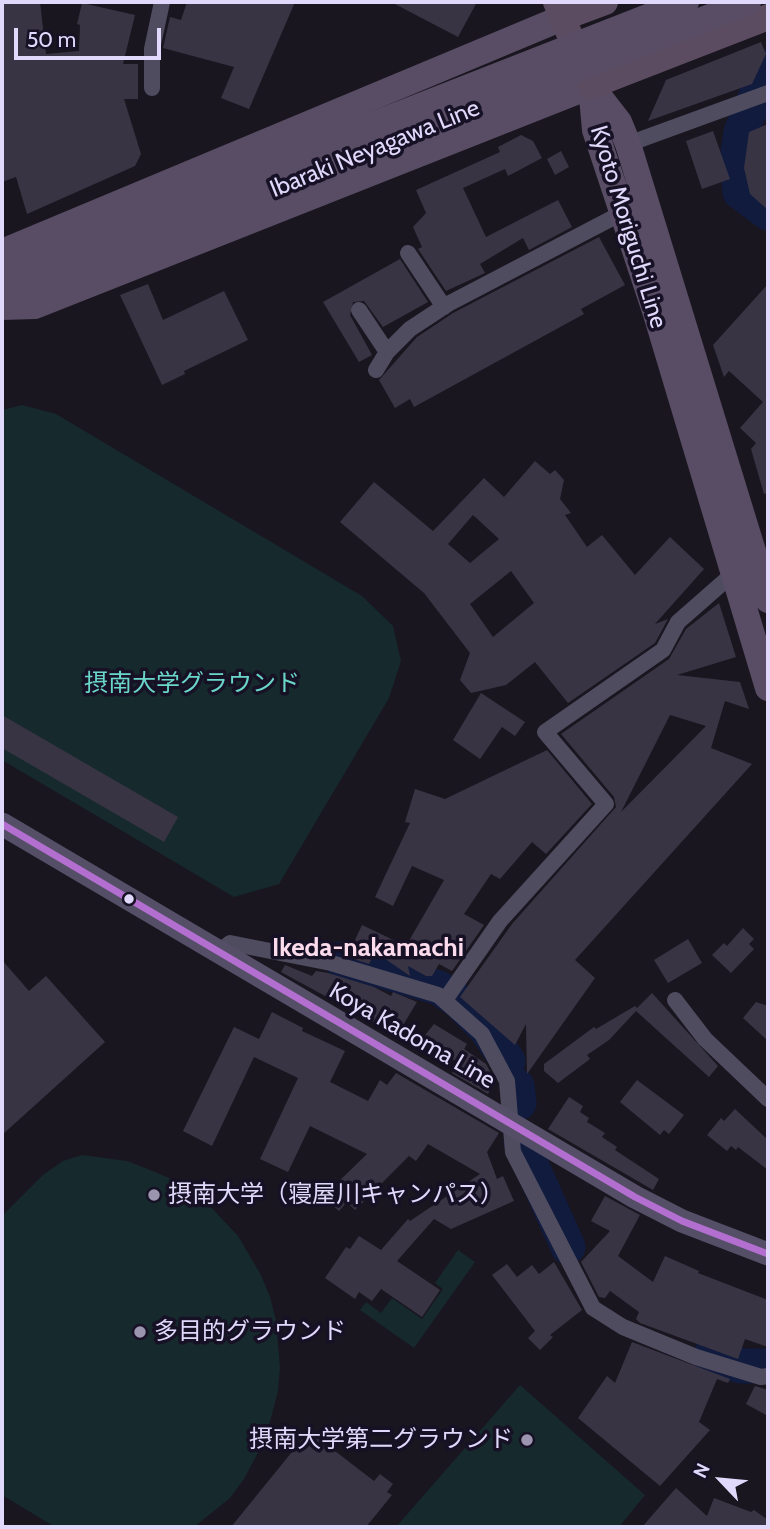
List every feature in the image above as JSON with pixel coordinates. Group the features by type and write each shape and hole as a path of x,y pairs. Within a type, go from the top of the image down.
{"highway":[{"path":"605,2 559,10 591,86 768,17"}],"main road":[{"name":"Ibaraki Neyagawa Line","path":"2,296 219,198 686,2"},
{"name":"Ibaraki Neyagawa Line","path":"2,271 219,198 747,2"},
{"path":"2,252 559,10"},
{"path":"2,307 35,306 591,86"},
{"name":"Kyoto Moriguchi Line","path":"591,86 619,122 628,144 768,600"},
{"name":"Kyoto Moriguchi Line","path":"591,86 595,130 735,572 768,688"},
{"name":"Koya Kadoma Line","path":"2,824 635,1197 682,1221 768,1254"}],"street":[{"path":"152,88 152,49 162,2"},
{"path":"628,144 760,96"},
{"path":"376,370 387,352 410,329 444,307 622,213"},
{"path":"408,253 444,307"},
{"path":"359,310 387,352"},
{"path":"447,996 500,921 606,804 545,732 663,650 678,622 735,572"},
{"path":"217,953 230,943 331,963 447,996 482,1034 507,1081 513,1152 593,1308 623,1327 696,1357 761,1377 768,1376"},
{"path":"675,1000 705,1039 768,1099"}],"green space":[{"name":"摂南大学グラウンド","path":"22,405 56,414 362,596 393,626 401,661 389,698 279,884 234,897 2,760 2,410"},
{"name":"多目的グラウンド","path":"82,1155 127,1161 148,1169 169,1178 207,1203 238,1236 261,1275 270,1297 276,1320 280,1367 278,1391 266,1437 244,1479 230,1498 194,1527 55,1527 2,1495 2,1216 43,1175 63,1161"},
{"path":"458,1250 475,1262 414,1348 360,1310 366,1302 381,1313 392,1298 422,1319 443,1289 435,1283"},
{"name":"摂南大学第二グラウンド","path":"520,1385 645,1495 619,1527 396,1527"}],"building":[{"path":"2,2 40,2 46,54 79,51 80,25 77,24 82,3 135,15 123,64 138,64 138,99 124,99 141,154 135,166 27,214 16,177 2,182"},
{"path":"187,2 295,2 249,109 221,98 234,67 163,48 170,17 181,20"},
{"path":"391,2 477,2 458,37"},
{"path":"761,42 766,54 752,84 648,121 666,80"},
{"path":"768,124 768,210 750,194 744,168 749,132"},
{"path":"713,131 730,179 702,189 686,141"},
{"path":"521,135 533,141 542,158 508,176 505,169 463,188 486,237 558,200 572,227 529,250 523,238 480,264 485,273 446,291 418,249 422,247 413,227 426,213 416,190 500,152 498,147"},
{"path":"561,151 569,167 555,175 547,159"},
{"path":"599,237 625,285 581,309 584,314 414,407 410,399 395,408 379,380 417,337 453,313"},
{"path":"400,259 428,302 383,327 364,301 353,302 350,315 372,355 359,362 323,302"},
{"path":"148,284 163,320 224,291 248,340 184,371 185,374 162,385 120,295"},
{"path":"768,284 768,493 764,494 751,449 756,443 740,428 763,402 729,371 724,377 713,345"},
{"path":"535,461 550,474 555,470 564,480 560,499 571,513 565,515 587,547 602,535 635,575 670,537 704,569 655,624 668,619 655,643 568,703 535,662 506,685 471,693 460,680 470,653 424,593 340,522 374,482 433,531 484,478 504,497","holes":["473,515 499,539 470,563 448,544","511,571 534,603 493,637 470,604"]},
{"path":"719,603 736,657 677,675 740,682 749,709 725,701 711,748 752,764 575,960 595,978 527,1074 526,1024 515,1045 460,997 512,924 616,807 614,797 561,734 669,659 686,629","holes":["670,715 706,726 621,812"]},
{"path":"481,693 525,722 515,736 502,727 480,759 453,740"},
{"path":"2,715 178,817 164,842 2,748"},
{"path":"547,750 592,804 546,854 532,842 500,879 491,874 464,914 484,925 452,971 439,964 432,976 426,976 408,966 410,976 375,952 369,964 347,957 362,925 406,946 444,880 412,866 393,906 375,897 410,823 405,822 415,789 445,799"},
{"path":"743,928 754,939 749,944 754,949 731,973 712,955 724,943 727,946"},
{"path":"688,939 702,963 668,983 654,960"},
{"path":"2,960 29,991 46,976 105,1042 2,1135"},
{"path":"285,965 312,976 316,971 328,973 374,987 391,996 393,992 417,1002 397,1035 281,972"},
{"path":"652,993 718,1066 709,1077 636,1011 609,1040 587,1055 590,1059 558,1083 544,1071 544,1064 594,1027 596,1029 635,1006 637,1008"},
{"path":"756,1002 768,1006 768,1041 743,1018"},
{"path":"272,1012 303,1028 302,1031 345,1051 330,1082 368,1101 380,1080 387,1085 396,1073 499,1133 487,1152 497,1179 503,1176 514,1201 451,1229 434,1219 397,1261 440,1290 422,1317 381,1289 372,1301 359,1292 355,1299 325,1278 346,1247 350,1249 359,1236 381,1250 408,1219 410,1221 480,1174 428,1144 416,1161 409,1156 355,1210 347,1202 339,1211 328,1201 336,1191 333,1187 367,1154 310,1126 288,1172 260,1159 298,1078 254,1057 212,1146 183,1131 234,1027 259,1039"},
{"path":"434,1024 467,1044 464,1049 486,1064 495,1081 488,1094 452,1073 459,1063 421,1040"},
{"path":"637,1080 684,1115 669,1134 664,1130 660,1135 620,1102"},
{"path":"569,1097 583,1106 580,1112 589,1118 587,1122 605,1133 602,1137 617,1147 615,1150 659,1179 653,1190 548,1129"},
{"path":"735,1109 768,1140 768,1170 738,1147 736,1150 731,1146 727,1151 707,1135 721,1118 724,1121"},
{"path":"605,1196 640,1215 618,1256 653,1282 665,1256 699,1271 698,1273 768,1300 768,1347 745,1339 738,1359 640,1323 636,1319 639,1312 610,1291 605,1298 599,1297 581,1262 610,1231 591,1221"},
{"path":"554,1262 582,1310 550,1335 553,1337 540,1350 528,1338 535,1331 492,1275 507,1264 517,1277 532,1265 539,1274"},
{"path":"632,1342 730,1379 728,1383 717,1379 699,1422 710,1430 660,1486 578,1418 607,1376 615,1383"},
{"path":"755,1386 768,1390 768,1416 746,1404"},
{"path":"309,1431 374,1481 380,1474 393,1484 387,1492 392,1495 366,1527 231,1527"},
{"path":"676,1488 707,1516 714,1498 751,1512 754,1510 768,1520 768,1527 642,1527"}],"waterway":[{"path":"768,67 741,132 737,160 740,192 768,213"},
{"path":"340,959 439,988 457,1000 486,1029 508,1061"},
{"path":"517,1086 519,1103"},
{"path":"521,1142 568,1247"},
{"path":"710,1356 741,1366 768,1366"}],"transit line":[{"path":"2,824 635,1197 682,1221 768,1254"}],"place":[{"name":"摂南大学（寝屋川キャンパス）","path":"154,1195"},
{"name":"多目的グラウンド","path":"140,1332"},
{"name":"摂南大学第二グラウンド","path":"527,1440"}],"district":[{"name":"Ikeda-nakamachi","path":"368,948"}]}
